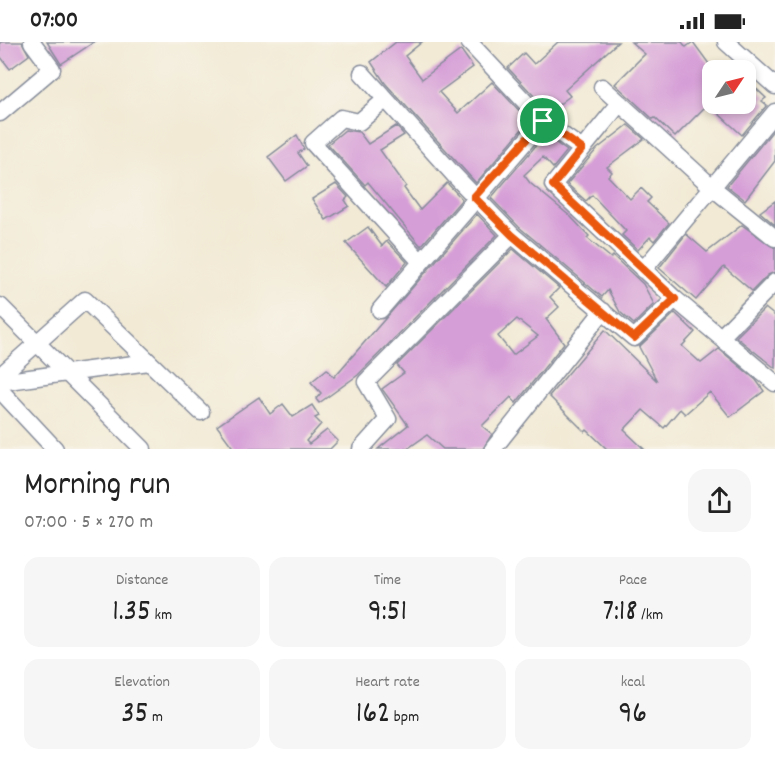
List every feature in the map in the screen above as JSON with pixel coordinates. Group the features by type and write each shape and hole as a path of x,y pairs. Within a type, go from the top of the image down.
{"street":[{"path":"0,113 52,69 32,42"},
{"path":"469,42 543,121 582,149"},
{"path":"726,42 775,86"},
{"path":"362,73 474,197 512,235 634,338 675,299"},
{"path":"602,87 713,188 775,238"},
{"path":"385,100 359,122 341,118 313,143 420,261"},
{"path":"620,103 553,185 675,299 775,383"},
{"path":"643,270 775,112"},
{"path":"380,310 474,197 543,121"},
{"path":"362,449 388,419 366,382 512,235"},
{"path":"721,337 775,282"},
{"path":"0,376 85,300 201,412"},
{"path":"0,306 142,449"},
{"path":"493,449 603,311"},
{"path":"0,382 149,362"},
{"path":"0,390 55,449"}],"building":[{"path":"0,42 22,42 29,55 10,69 0,56"},
{"path":"47,42 94,42 61,64"},
{"path":"396,42 422,42 405,56 422,79 461,50 473,67 439,92 458,113 492,82 529,121 476,183 385,83 371,62"},
{"path":"558,42 618,42 565,90 570,96 549,112 508,68 524,53 534,64"},
{"path":"631,42 682,42 686,47 693,42 706,60 702,60 702,110 675,137 615,84 645,54"},
{"path":"756,88 766,98 762,101 767,105 742,135 719,114 756,114"},
{"path":"628,125 644,139 607,167 612,172 608,176 630,199 641,188 651,198 647,202 669,223 654,241 650,237 638,250 622,235 626,231 592,195 586,201 567,184 597,149"},
{"path":"396,126 404,135 380,150 420,210 447,183 462,199 421,246 368,182 365,185 328,144 345,130 359,132 368,144"},
{"path":"775,128 775,161 745,200 727,186"},
{"path":"297,135 304,149 298,153 307,166 286,181 268,157"},
{"path":"545,135 567,151 553,168 543,157 524,175 530,183 571,217 589,236 587,238 611,258 613,256 643,284 654,304 634,324 620,312 608,290 602,297 519,227 491,198"},
{"path":"336,184 348,197 345,200 349,206 326,220 312,199"},
{"path":"775,201 775,225 760,212"},
{"path":"477,214 497,235 358,375 319,403 316,399 321,393 311,382 327,369 334,377"},
{"path":"742,225 775,248 775,272 768,275 752,291 724,267 696,300 659,268 686,234 707,252"},
{"path":"368,227 382,246 387,241 407,262 386,287 346,243"},
{"path":"513,249 559,288 550,297 559,307 546,319 564,343 516,403 511,397 482,426 492,434 483,449 443,449 427,435 407,449 378,449 408,425 382,389 404,373 397,365","holes":["517,319 538,336 513,355 498,336"]},
{"path":"765,308 775,316 775,368 736,337"},
{"path":"675,313 695,332 682,346 701,363 719,349 756,380 764,391 730,417 710,392 685,414 680,409 664,428 643,410 624,430 644,449 607,449 587,430 585,432 549,396 605,330 657,381 639,347"},
{"path":"259,397 270,414 283,404 293,417 312,405 319,416 315,418 321,424 306,441 309,444 327,430 338,441 330,449 234,449 217,426"}],"route":[{"path":"543,121 582,149 553,185 675,299 634,338 512,235 474,197 543,121"}]}
